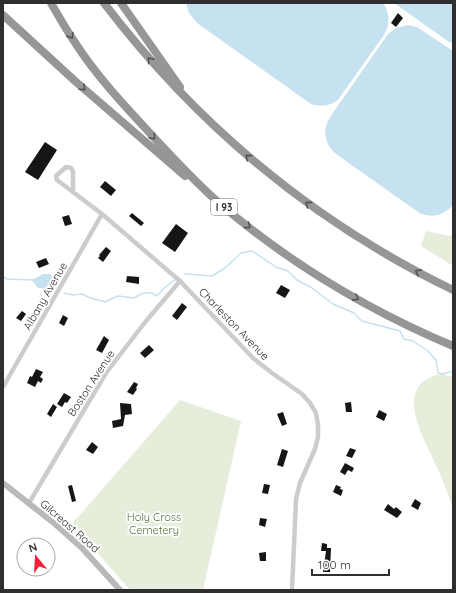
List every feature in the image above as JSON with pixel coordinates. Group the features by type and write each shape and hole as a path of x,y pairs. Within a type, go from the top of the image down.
{"highway":[{"name":"I 93","path":"51,3 94,69 154,138 218,202 254,230 327,281 379,311 453,346"},
{"path":"104,3 146,55 195,108 254,161 313,207 354,235 392,258 453,290"},
{"path":"121,3 195,108"},
{"path":"3,15 111,113 195,185 218,202"}],"street":[{"name":"Charleston Avenue","path":"73,192 73,171 71,168 66,167 56,176 57,180 102,214 180,281 253,358 302,394 316,413 318,437 315,449 300,483 296,500 292,590"},
{"name":"Albany Avenue","path":"3,387 102,214"},
{"name":"Boston Avenue","path":"29,503 106,373 146,321 180,281"},
{"name":"Gilcreast Road","path":"3,482 82,548 120,590"}],"green space":[{"path":"426,231 449,236 453,234 453,266 421,246"},
{"path":"440,374 453,377 453,508 419,428 415,414 414,401 417,389 425,380"},
{"name":"Holy Cross Cemetery","path":"180,400 241,421 203,590 130,590 72,524"}],"water":[{"path":"186,3 383,3 388,14 388,23 384,35 338,100 329,105 318,105 311,104 197,23 189,13"},
{"path":"394,3 453,3 453,43 449,42"},
{"path":"408,25 417,27 453,51 453,205 445,212 432,216 418,212 336,154 327,141 325,132 327,122 330,117 388,34 396,28"},
{"path":"43,274 50,274 53,278 52,286 45,289 38,288 32,280"}],"building":[{"path":"398,13 403,18 396,27 391,23"},
{"path":"45,142 57,150 38,180 25,172"},
{"path":"105,181 116,190 111,196 100,187"},
{"path":"132,213 144,223 141,226 129,216"},
{"path":"69,215 72,224 65,226 62,217"},
{"path":"176,224 188,233 175,252 162,243"},
{"path":"106,247 111,251 103,262 98,258"},
{"path":"46,258 49,264 39,268 36,262"},
{"path":"127,276 139,277 139,284 126,282"},
{"path":"281,285 290,290 285,298 276,293"},
{"path":"182,303 187,307 177,320 172,316"},
{"path":"22,311 26,314 21,321 16,318"},
{"path":"63,315 68,318 64,326 59,323"},
{"path":"104,336 109,340 102,353 96,350"},
{"path":"149,345 154,350 145,358 140,353"},
{"path":"36,369 43,372 40,377 43,379 41,383 38,381 35,387 27,383 30,376 32,377"},
{"path":"134,382 138,384 133,395 127,392"},
{"path":"64,393 71,397 62,407 57,404"},
{"path":"351,402 352,412 346,412 345,403"},
{"path":"120,403 131,404 132,414 125,415 123,426 113,428 112,421 121,419"},
{"path":"53,404 57,407 51,417 47,414"},
{"path":"379,410 387,414 384,421 376,417"},
{"path":"283,412 287,424 282,426 277,414"},
{"path":"92,442 98,447 93,454 86,450"},
{"path":"350,448 356,450 352,458 346,456"},
{"path":"282,449 288,451 283,467 277,465"},
{"path":"345,463 354,468 352,472 348,470 345,475 340,472"},
{"path":"264,484 270,485 268,494 262,493"},
{"path":"72,485 76,501 72,502 68,486"},
{"path":"336,485 341,487 340,489 343,490 341,496 333,492"},
{"path":"415,499 421,503 418,510 411,506"},
{"path":"388,504 394,509 396,507 402,512 397,518 384,510"},
{"path":"260,518 267,519 265,527 259,525"},
{"path":"322,543 327,544 327,548 331,548 330,572 323,572 326,551 321,551"},
{"path":"266,552 266,561 260,561 259,553"}],"waterway":[{"path":"185,274 212,276 225,268 241,253 252,251 276,267 288,271 297,280 312,288 333,304 354,313 362,321 400,331 404,339 413,341 428,351 436,360 438,373 443,374 453,371"},
{"path":"3,277 7,279 34,280"},
{"path":"64,293 73,295 82,294 105,302 118,296 134,298 143,293 152,293 157,296 163,289 175,280"}]}
